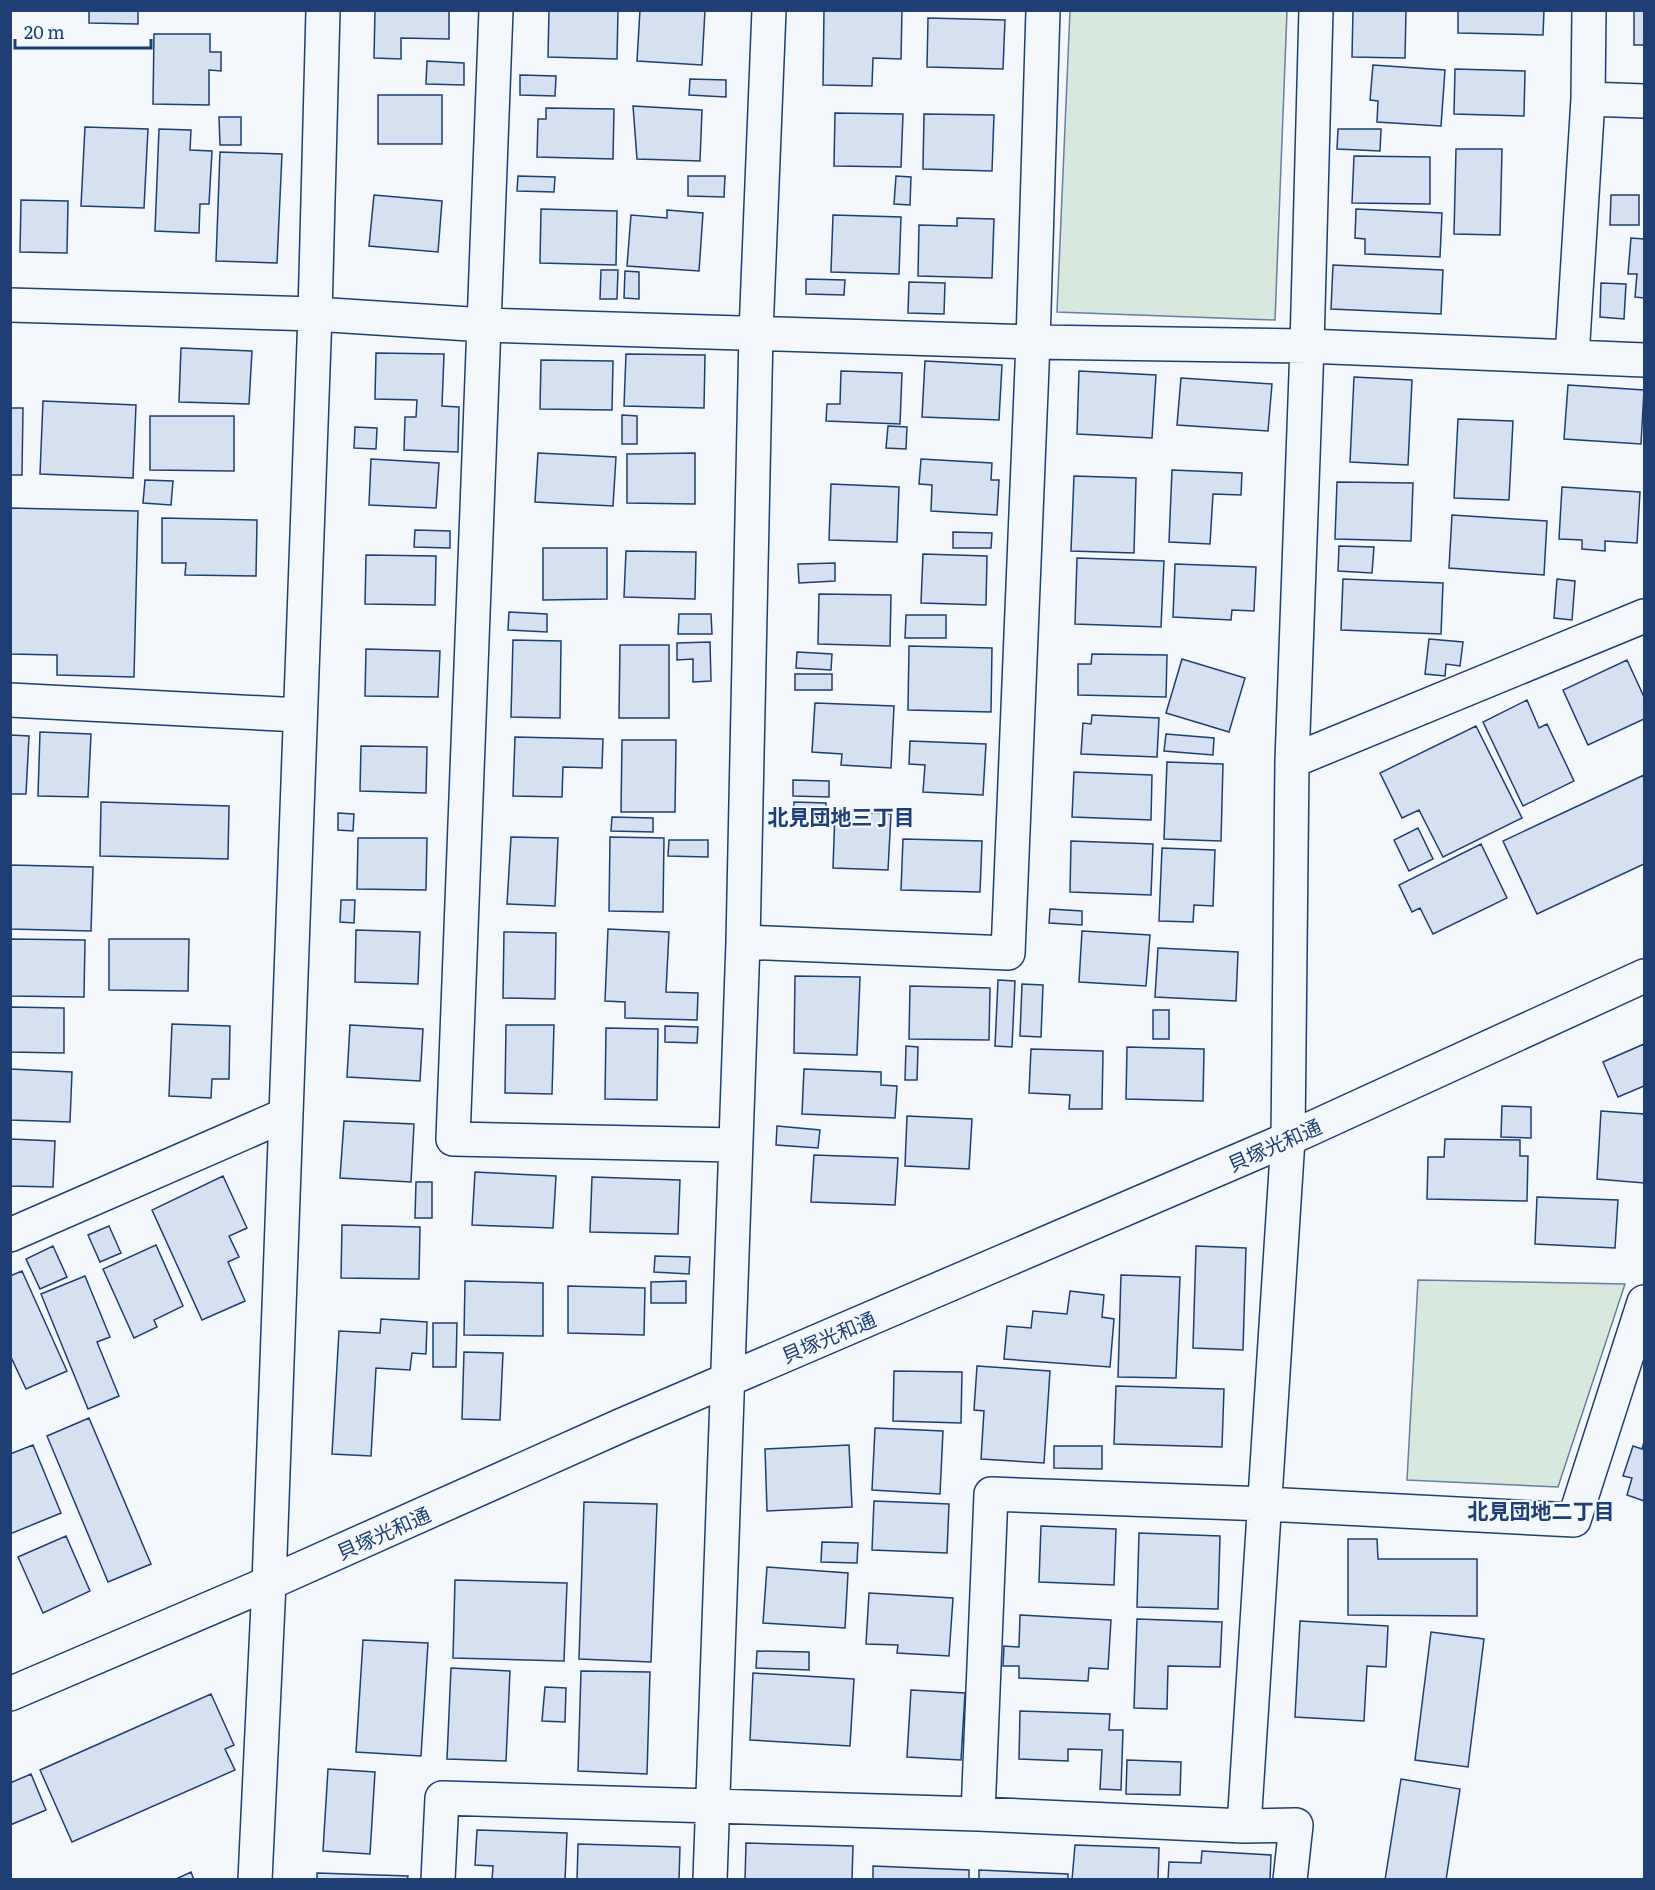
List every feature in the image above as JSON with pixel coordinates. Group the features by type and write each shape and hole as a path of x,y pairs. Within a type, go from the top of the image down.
{"street":[{"path":"255,1880 269,1583 315,314 323,10"},
{"path":"496,10 453,1139 735,1144"},
{"path":"710,1880 743,942 756,333 770,10"},
{"path":"743,942 1008,953 1033,342 1043,10"},
{"path":"1244,1826 1266,1504 1287,1139 1292,761 1316,10"},
{"path":"1572,357 1588,99 1590,10"},
{"path":"1588,99 1644,101"},
{"path":"10,305 315,314 485,325 1033,342 1307,346 1644,360"},
{"path":"1292,761 1644,616"},
{"path":"10,700 300,715"},
{"name":"貝塚光和通","path":"10,1694 269,1583 728,1379 1287,1139 1644,976"},
{"path":"10,1235 285,1115"},
{"path":"978,1814 991,1494 1266,1504 1574,1520 1644,1302"},
{"path":"438,1880 442,1798 713,1808 978,1814 1244,1826 1296,1825 1290,1880"}],"shaded area":[{"path":"1070,11 1287,11 1275,320 1057,312"},
{"path":"1418,1280 1625,1284 1558,1487 1407,1480"}],"building":[{"path":"89,10 138,10 138,24 89,23"},
{"path":"375,10 449,10 449,39 401,38 401,59 374,58"},
{"path":"549,10 618,10 617,59 548,57"},
{"path":"640,10 705,10 702,65 637,61"},
{"path":"824,10 902,10 901,59 873,58 872,86 823,85"},
{"path":"1353,10 1406,10 1405,58 1352,57"},
{"path":"1458,10 1544,10 1543,35 1458,33"},
{"path":"1634,10 1644,10 1644,45 1634,45"},
{"path":"928,18 1005,20 1003,69 927,67"},
{"path":"154,34 210,34 210,52 221,52 221,71 209,70 209,105 153,104"},
{"path":"427,61 464,63 464,85 426,84"},
{"path":"1373,65 1445,70 1441,126 1377,122 1378,101 1370,100"},
{"path":"1455,69 1525,71 1524,116 1454,114"},
{"path":"520,75 556,76 555,96 520,95"},
{"path":"690,79 726,80 726,97 689,95"},
{"path":"378,95 442,95 442,144 378,144"},
{"path":"633,106 702,110 700,161 637,159"},
{"path":"546,108 614,109 613,159 537,157 538,119 546,119"},
{"path":"835,113 903,114 901,167 834,166"},
{"path":"924,114 994,115 992,171 923,169"},
{"path":"219,117 241,117 241,145 220,145"},
{"path":"85,127 148,129 144,208 81,206"},
{"path":"159,129 191,130 190,150 212,151 209,204 200,204 199,233 155,231"},
{"path":"1338,129 1381,129 1380,151 1337,149"},
{"path":"1456,149 1502,149 1500,235 1454,234"},
{"path":"220,152 282,154 277,263 216,261"},
{"path":"1354,156 1430,157 1430,204 1352,203"},
{"path":"518,176 555,177 554,192 517,191"},
{"path":"688,176 725,176 724,197 688,196"},
{"path":"896,176 911,177 910,205 894,204"},
{"path":"374,195 442,201 438,252 369,246"},
{"path":"1611,195 1639,195 1639,225 1610,225"},
{"path":"21,200 68,201 67,253 20,252"},
{"path":"541,209 617,211 616,265 540,263"},
{"path":"1356,209 1442,213 1440,257 1365,254 1365,239 1355,238"},
{"path":"667,210 703,213 699,271 627,266 631,215 667,218"},
{"path":"833,215 901,217 899,274 831,272"},
{"path":"957,218 994,219 992,278 918,276 919,225 957,226"},
{"path":"1631,238 1644,239 1644,298 1635,297 1637,274 1628,274"},
{"path":"1333,265 1443,270 1441,314 1331,309"},
{"path":"601,270 618,270 617,299 600,299"},
{"path":"625,271 639,272 639,299 624,298"},
{"path":"806,279 845,280 844,295 806,294"},
{"path":"909,282 945,283 944,314 908,313"},
{"path":"1601,283 1626,284 1624,319 1600,317"},
{"path":"181,348 252,351 249,404 179,402"},
{"path":"376,353 444,354 442,406 459,407 458,452 404,450 405,417 416,417 417,400 375,399"},
{"path":"626,354 705,355 704,408 624,406"},
{"path":"541,360 613,361 612,410 540,409"},
{"path":"925,361 1002,365 999,420 922,417"},
{"path":"841,371 902,373 900,424 826,421 827,404 840,404"},
{"path":"1079,371 1156,375 1152,438 1077,434"},
{"path":"1354,377 1412,380 1408,465 1350,462"},
{"path":"1181,378 1272,384 1268,431 1177,425"},
{"path":"1568,385 1644,390 1641,444 1564,439"},
{"path":"43,401 136,405 133,478 40,474"},
{"path":"10,408 23,408 22,475 10,475"},
{"path":"622,415 637,416 637,444 622,444"},
{"path":"150,416 234,416 234,471 150,470"},
{"path":"1458,419 1513,421 1509,500 1454,498"},
{"path":"888,426 907,427 906,449 886,448"},
{"path":"355,427 377,428 376,449 354,448"},
{"path":"538,453 616,457 613,506 535,502"},
{"path":"695,453 695,504 627,503 627,454"},
{"path":"371,459 439,463 436,508 369,505"},
{"path":"921,459 992,463 991,480 999,480 997,515 931,511 932,485 919,484"},
{"path":"1172,470 1242,473 1241,495 1213,494 1210,544 1169,542"},
{"path":"1074,476 1136,478 1134,553 1071,551"},
{"path":"145,480 173,481 171,505 143,503"},
{"path":"1337,482 1413,483 1411,541 1335,539"},
{"path":"831,484 899,487 897,542 829,540"},
{"path":"1562,487 1640,492 1637,543 1605,541 1605,551 1582,549 1582,540 1559,539"},
{"path":"10,508 138,511 134,677 57,675 57,655 10,654"},
{"path":"1452,515 1547,521 1544,575 1449,568"},
{"path":"162,518 257,520 256,576 185,575 186,563 162,563"},
{"path":"415,530 450,531 450,548 414,547"},
{"path":"953,532 992,533 991,548 953,548"},
{"path":"1339,546 1374,547 1372,573 1338,571"},
{"path":"543,548 607,548 607,599 543,600"},
{"path":"626,551 696,552 695,599 624,597"},
{"path":"923,554 987,556 986,605 921,603"},
{"path":"366,555 436,556 435,605 365,604"},
{"path":"1077,558 1164,561 1161,627 1075,624"},
{"path":"835,563 835,581 799,583 798,564"},
{"path":"1175,564 1256,567 1254,611 1232,610 1231,620 1173,617"},
{"path":"1343,579 1443,583 1441,634 1341,630"},
{"path":"1557,579 1575,581 1572,620 1554,618"},
{"path":"819,594 891,595 890,646 818,644"},
{"path":"509,612 547,614 547,632 508,630"},
{"path":"679,614 711,614 712,634 678,634"},
{"path":"906,615 946,615 946,638 905,638"},
{"path":"1429,639 1463,642 1460,666 1446,664 1445,676 1425,674"},
{"path":"513,640 561,641 560,718 511,717"},
{"path":"710,642 711,681 693,682 693,659 677,660 677,643"},
{"path":"620,645 669,645 669,718 619,718"},
{"path":"909,646 992,648 991,712 908,710"},
{"path":"366,649 440,651 438,697 365,696"},
{"path":"797,652 832,654 831,670 796,668"},
{"path":"1092,654 1167,655 1166,697 1078,695 1078,664 1091,664"},
{"path":"1182,659 1245,678 1229,732 1166,713"},
{"path":"1627,660 1644,697 1644,719 1588,745 1563,690"},
{"path":"795,674 832,674 832,690 795,690"},
{"path":"1527,700 1539,728 1547,724 1574,781 1523,806 1483,722"},
{"path":"815,703 894,706 891,768 841,765 842,754 812,752"},
{"path":"1092,715 1159,718 1157,757 1081,754 1083,723 1091,724"},
{"path":"1476,726 1522,818 1443,857 1419,810 1402,818 1380,773"},
{"path":"40,732 91,734 88,797 38,796"},
{"path":"1166,734 1214,738 1213,755 1164,751"},
{"path":"10,735 29,736 26,794 10,794"},
{"path":"515,737 603,739 602,768 563,767 562,797 513,796"},
{"path":"622,740 676,740 675,812 621,812"},
{"path":"910,741 986,744 983,795 923,792 925,765 909,764"},
{"path":"361,746 427,747 426,793 360,791"},
{"path":"1167,762 1223,764 1221,841 1164,839"},
{"path":"1074,772 1152,775 1151,820 1072,817"},
{"path":"1644,775 1644,864 1537,914 1503,841"},
{"path":"793,780 829,781 829,797 793,796"},
{"path":"101,802 229,806 228,859 100,856"},
{"path":"794,802 826,803 826,824 793,823"},
{"path":"835,811 891,814 888,870 833,868"},
{"path":"338,813 354,814 353,831 338,830"},
{"path":"612,817 653,818 653,832 611,831"},
{"path":"1418,828 1433,859 1409,871 1394,840"},
{"path":"511,837 558,838 555,906 507,904"},
{"path":"610,837 664,838 663,912 609,911"},
{"path":"358,838 427,838 426,890 357,889"},
{"path":"903,839 982,841 980,892 901,890"},
{"path":"669,840 708,840 708,857 668,856"},
{"path":"1071,841 1153,844 1151,895 1070,892"},
{"path":"1481,844 1507,898 1433,934 1420,908 1412,912 1399,885"},
{"path":"1162,848 1215,850 1213,906 1194,905 1193,922 1159,921"},
{"path":"10,865 93,867 91,931 10,929"},
{"path":"341,900 355,900 354,923 340,922"},
{"path":"1050,909 1082,911 1082,925 1049,923"},
{"path":"608,929 669,932 666,992 698,993 697,1020 625,1018 625,1002 605,1001"},
{"path":"356,930 420,932 418,984 355,982"},
{"path":"1082,931 1150,935 1146,986 1079,982"},
{"path":"504,932 556,933 555,999 503,998"},
{"path":"10,939 85,940 84,997 10,996"},
{"path":"109,939 189,939 188,991 109,990"},
{"path":"1158,948 1238,952 1236,1001 1155,997"},
{"path":"795,976 860,977 857,1055 794,1053"},
{"path":"998,980 1015,981 1012,1047 995,1046"},
{"path":"1022,984 1043,985 1041,1037 1020,1036"},
{"path":"910,986 990,988 989,1040 909,1039"},
{"path":"10,1007 64,1008 64,1053 10,1052"},
{"path":"1153,1010 1169,1010 1169,1039 1153,1039"},
{"path":"172,1024 230,1026 229,1079 212,1079 211,1098 169,1096"},
{"path":"350,1025 423,1029 420,1081 347,1077"},
{"path":"506,1025 554,1025 552,1094 505,1093"},
{"path":"665,1026 698,1027 697,1043 665,1042"},
{"path":"606,1028 658,1029 657,1100 605,1099"},
{"path":"1644,1044 1644,1086 1618,1097 1603,1062"},
{"path":"906,1046 918,1047 917,1080 905,1080"},
{"path":"1127,1047 1204,1049 1203,1101 1126,1099"},
{"path":"1031,1049 1103,1051 1102,1109 1069,1109 1070,1095 1029,1093"},
{"path":"10,1069 72,1072 70,1122 10,1120"},
{"path":"804,1069 881,1072 881,1085 897,1086 895,1118 802,1114"},
{"path":"1502,1106 1531,1107 1531,1138 1501,1137"},
{"path":"1601,1111 1644,1114 1644,1183 1597,1179"},
{"path":"907,1116 972,1119 969,1169 905,1166"},
{"path":"344,1121 414,1124 411,1182 340,1178"},
{"path":"777,1126 820,1130 818,1148 776,1145"},
{"path":"10,1139 55,1141 53,1187 10,1186"},
{"path":"1445,1139 1520,1140 1520,1156 1528,1156 1527,1201 1427,1199 1428,1157 1444,1157"},
{"path":"814,1155 898,1158 895,1205 811,1202"},
{"path":"475,1172 556,1176 553,1228 472,1225"},
{"path":"223,1176 247,1228 229,1236 239,1257 228,1262 245,1301 202,1320 152,1210"},
{"path":"592,1177 680,1180 678,1234 590,1232"},
{"path":"416,1182 432,1182 432,1218 415,1218"},
{"path":"1537,1197 1618,1200 1615,1248 1535,1244"},
{"path":"342,1225 420,1227 419,1279 341,1278"},
{"path":"109,1226 121,1253 100,1262 88,1235"},
{"path":"156,1245 183,1306 154,1320 157,1327 134,1338 103,1269"},
{"path":"53,1246 67,1277 40,1289 26,1259"},
{"path":"1196,1246 1246,1248 1243,1350 1193,1348"},
{"path":"655,1256 690,1257 689,1274 654,1272"},
{"path":"22,1271 67,1371 26,1389 10,1355 10,1276"},
{"path":"1121,1275 1180,1277 1176,1378 1118,1377"},
{"path":"85,1276 110,1337 97,1342 119,1396 88,1409 41,1294"},
{"path":"465,1281 543,1283 543,1336 464,1335"},
{"path":"686,1281 686,1303 651,1303 651,1282"},
{"path":"568,1286 645,1288 644,1335 568,1333"},
{"path":"1070,1291 1104,1295 1102,1317 1114,1319 1110,1367 1004,1359 1007,1326 1031,1328 1033,1311 1067,1314"},
{"path":"381,1319 427,1322 426,1354 412,1353 410,1370 376,1368 371,1456 332,1454 339,1331 380,1333"},
{"path":"433,1323 457,1323 456,1367 433,1367"},
{"path":"464,1352 503,1353 500,1420 462,1419"},
{"path":"977,1366 1050,1371 1044,1463 981,1459 984,1411 974,1410"},
{"path":"894,1371 962,1372 961,1423 893,1421"},
{"path":"1116,1386 1224,1389 1222,1447 1114,1444"},
{"path":"89,1418 151,1564 108,1582 47,1436"},
{"path":"875,1428 943,1431 940,1494 872,1490"},
{"path":"1644,1442 1644,1501 1627,1495 1632,1478 1623,1476 1633,1446 1642,1449"},
{"path":"33,1445 61,1513 10,1534 10,1454"},
{"path":"849,1445 852,1507 767,1511 765,1449"},
{"path":"1054,1446 1102,1446 1102,1469 1054,1468"},
{"path":"874,1501 949,1504 947,1553 872,1550"},
{"path":"584,1502 657,1504 651,1662 579,1659"},
{"path":"1041,1526 1116,1529 1114,1585 1039,1582"},
{"path":"1139,1533 1220,1536 1218,1609 1137,1607"},
{"path":"66,1536 90,1591 43,1613 18,1557"},
{"path":"1348,1539 1377,1539 1378,1559 1477,1559 1477,1616 1348,1615"},
{"path":"822,1542 858,1543 857,1563 821,1562"},
{"path":"767,1567 848,1573 845,1628 763,1623"},
{"path":"455,1580 567,1583 564,1661 453,1658"},
{"path":"869,1593 953,1598 949,1656 897,1653 898,1645 866,1644"},
{"path":"1020,1615 1111,1620 1108,1669 1089,1668 1088,1681 1019,1678 1019,1666 1003,1666 1004,1646 1019,1647"},
{"path":"1137,1619 1222,1622 1220,1667 1168,1666 1167,1709 1134,1708"},
{"path":"1300,1621 1388,1626 1386,1667 1367,1666 1364,1721 1295,1717"},
{"path":"1431,1632 1484,1639 1468,1767 1415,1760"},
{"path":"363,1640 428,1643 421,1756 356,1752"},
{"path":"757,1651 809,1652 809,1670 756,1668"},
{"path":"451,1668 510,1671 506,1761 447,1759"},
{"path":"581,1671 650,1672 647,1774 578,1771"},
{"path":"753,1673 854,1679 850,1746 750,1740"},
{"path":"545,1687 566,1688 565,1722 542,1721"},
{"path":"911,1690 965,1693 961,1760 907,1757"},
{"path":"211,1694 234,1745 225,1749 235,1770 72,1842 40,1770"},
{"path":"1020,1711 1110,1714 1109,1730 1123,1730 1121,1790 1100,1789 1102,1750 1068,1749 1068,1761 1019,1759"},
{"path":"1127,1760 1181,1762 1180,1795 1126,1794"},
{"path":"328,1769 375,1772 370,1854 323,1851"},
{"path":"31,1774 46,1810 10,1825 10,1783"},
{"path":"1401,1779 1460,1789 1446,1880 1385,1880"},
{"path":"477,1830 567,1833 565,1880 492,1880 493,1866 475,1865"},
{"path":"746,1843 853,1846 852,1880 745,1880"},
{"path":"578,1844 680,1847 679,1880 577,1880"},
{"path":"1075,1845 1159,1848 1158,1880 1072,1880"},
{"path":"1202,1851 1271,1855 1270,1880 1168,1880 1169,1862 1201,1863"},
{"path":"873,1866 969,1870 969,1880 873,1880"},
{"path":"979,1870 1068,1874 1068,1880 979,1880"},
{"path":"191,1872 194,1880 174,1880"},
{"path":"317,1873 408,1876 407,1880 317,1880"}],"district":[{"name":"北見団地三丁目","path":"841,815"},
{"name":"北見団地二丁目","path":"1541,1509"}]}
